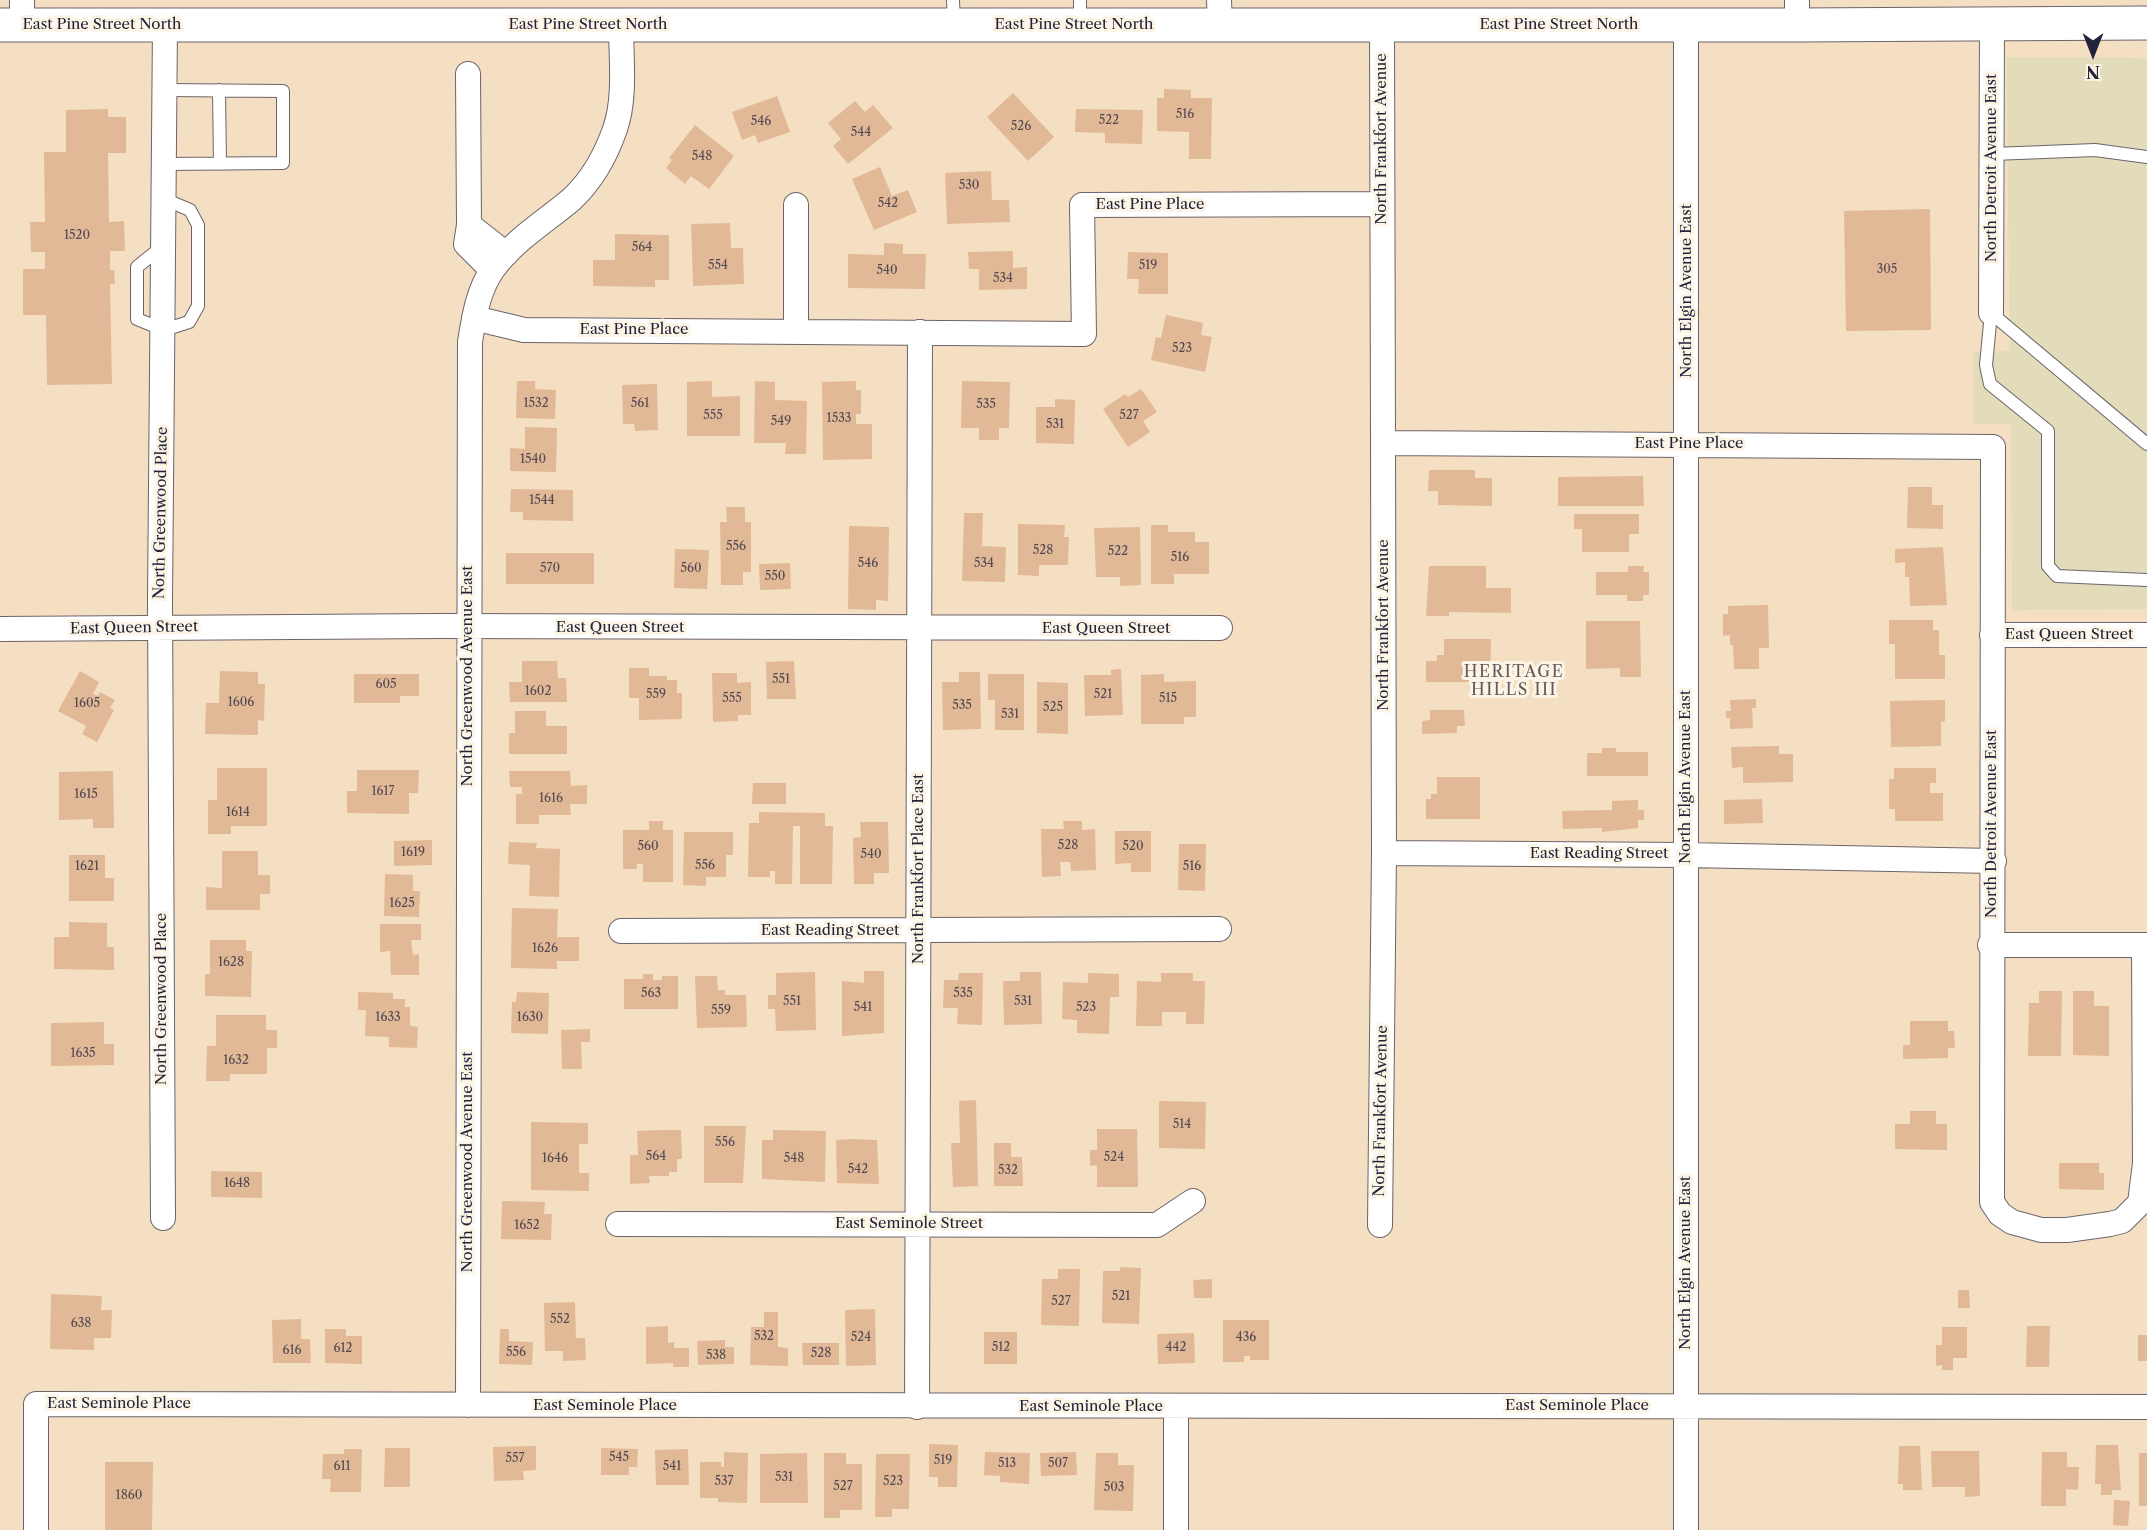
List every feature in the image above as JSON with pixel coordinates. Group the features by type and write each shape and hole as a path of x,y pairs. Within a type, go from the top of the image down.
{"main road":[{"name":"East Pine Street North","path":"14,17 165,25 621,12 1220,13 1382,26 1686,25 1797,13 1992,24 2147,23"}],"street":[{"name":"North Greenwood Avenue East","path":"468,1405 468,363 474,318 482,291 499,262 572,198 602,160 616,128 620,104 621,12"},
{"name":"North Detroit Avenue East","path":"1991,313 1992,24"},
{"name":"North Greenwood Place","path":"163,1218 160,627 165,25"},
{"name":"North Elgin Avenue East","path":"1686,25 1688,444 1686,1530"},
{"name":"North Frankfort Avenue","path":"1380,1225 1384,853 1382,26"},
{"path":"468,74 469,225 466,244 499,262"},
{"name":"East Pine Place","path":"474,318 524,330 1084,334 1082,205 1382,204"},
{"path":"795,331 796,205"},
{"name":"North Frankfort Place East","path":"916,1407 919,1224 920,332"},
{"name":"East Pine Place","path":"1384,443 1993,447"},
{"name":"North Detroit Avenue East","path":"1993,447 1994,861 1990,945 1992,1202 2000,1214 2012,1222 2041,1230 2067,1230 2122,1221 2140,1203 2144,1187 2146,1139"},
{"name":"East Queen Street","path":"10,629 160,627 1220,628"},
{"name":"East Queen Street","path":"1992,635 2147,635"},
{"name":"East Reading Street","path":"1384,853 1686,855 1994,861"},
{"name":"East Reading Street","path":"621,931 1219,929"},
{"path":"1990,945 2145,945 2146,1139"},
{"name":"East Seminole Street","path":"618,1224 1157,1225 1193,1201"},
{"name":"East Seminole Place","path":"36,1530 36,1404 2147,1407"},
{"path":"1176,1407 1176,1530"}],"lane":[{"path":"164,164 283,164 283,91 165,90"},
{"path":"219,90 220,164"},
{"path":"1993,154 2095,150 2147,157"},
{"path":"164,199 190,210 198,225 198,306 189,322 164,330"},
{"path":"1991,313 2147,444"},
{"path":"1991,313 1986,365 1990,384 2048,431 2048,566 2057,576 2147,580"}],"shaded area":[{"path":"2006,57 2147,58 2147,609 2012,610 2011,424 1974,424 1974,352 2010,351"}],"building":[{"path":"1164,89 1191,90 1191,98 1212,98 1211,159 1189,159 1189,132 1157,131 1157,98 1164,98"},
{"path":"1013,93 1054,137 1028,161 987,117"},
{"path":"777,96 790,132 758,143 755,135 742,140 732,112"},
{"path":"855,101 865,112 873,105 893,128 848,164 833,146 841,139 828,123"},
{"path":"108,109 108,117 126,117 126,153 108,153 109,222 124,221 125,251 110,251 110,270 114,270 115,284 110,284 112,384 47,385 46,315 23,315 23,269 45,269 45,252 31,252 30,222 45,222 44,152 66,152 66,110"},
{"path":"1076,109 1143,110 1142,144 1105,143 1105,133 1075,132"},
{"path":"695,125 734,156 709,189 691,176 685,184 666,168 672,160 669,158"},
{"path":"880,167 892,196 908,190 917,212 874,230 852,179"},
{"path":"991,171 992,200 1009,200 1010,222 947,224 945,173"},
{"path":"1930,209 1931,330 1846,331 1844,211"},
{"path":"730,223 731,248 743,248 744,284 693,286 691,224"},
{"path":"615,234 669,235 669,280 655,280 655,287 593,286 593,260 615,260"},
{"path":"884,243 903,244 903,254 926,254 925,289 848,288 848,254 884,255"},
{"path":"1013,251 1013,268 1027,267 1027,289 979,290 979,269 969,269 968,252"},
{"path":"1128,252 1168,253 1168,294 1138,294 1139,279 1127,279"},
{"path":"1166,315 1203,323 1201,335 1212,337 1205,372 1151,360 1156,337 1161,338"},
{"path":"517,381 535,381 535,389 556,390 555,419 516,418"},
{"path":"712,381 712,397 740,396 740,436 687,436 687,382"},
{"path":"755,381 775,382 775,400 807,401 806,454 785,454 786,443 754,443"},
{"path":"856,381 856,390 861,390 861,414 856,414 856,424 872,424 872,459 823,460 822,382"},
{"path":"962,381 1010,382 1009,428 999,428 999,440 979,440 979,428 961,428"},
{"path":"657,384 658,430 635,431 634,424 623,424 622,385"},
{"path":"1141,389 1157,412 1143,421 1150,432 1128,447 1103,409 1125,394 1128,397"},
{"path":"1055,399 1075,400 1074,444 1036,443 1036,407 1055,407"},
{"path":"525,427 557,428 556,472 510,471 510,448 525,449"},
{"path":"1429,470 1475,470 1475,478 1492,478 1492,506 1438,505 1438,491 1428,491"},
{"path":"1643,476 1644,506 1558,506 1558,477"},
{"path":"1908,487 1932,487 1932,505 1943,505 1943,529 1907,528"},
{"path":"511,489 573,490 573,521 523,520 523,512 510,512"},
{"path":"726,507 745,507 745,522 751,522 751,572 743,572 743,585 721,585 720,522 727,522"},
{"path":"964,513 983,513 982,546 1006,547 1005,582 962,581"},
{"path":"1574,514 1639,514 1639,534 1629,534 1629,552 1582,552 1582,529 1574,529"},
{"path":"1018,524 1065,525 1064,537 1069,537 1068,565 1039,565 1039,576 1018,575"},
{"path":"1151,525 1168,525 1168,532 1195,532 1195,542 1209,542 1209,574 1174,574 1174,584 1151,584"},
{"path":"849,526 889,527 888,601 876,600 876,610 848,609"},
{"path":"1140,527 1141,585 1120,586 1120,577 1096,577 1094,528"},
{"path":"1943,547 1947,605 1910,606 1909,577 1905,577 1905,562 1895,563 1895,549"},
{"path":"675,549 709,550 707,589 674,588"},
{"path":"506,553 594,553 594,584 506,584"},
{"path":"790,563 791,589 760,590 759,564"},
{"path":"1429,566 1486,566 1486,588 1511,588 1511,613 1449,612 1449,616 1426,616"},
{"path":"1628,566 1644,566 1643,572 1649,572 1649,595 1643,595 1643,601 1627,601 1627,595 1596,595 1596,572 1628,572"},
{"path":"1768,605 1769,648 1759,648 1759,669 1734,669 1733,645 1730,645 1730,635 1723,636 1723,614 1728,614 1728,606"},
{"path":"1889,620 1933,620 1933,630 1939,630 1939,655 1945,655 1945,679 1895,679 1895,644 1889,644"},
{"path":"1586,621 1640,621 1641,677 1620,677 1620,668 1586,669"},
{"path":"1444,639 1491,639 1490,682 1426,682 1426,661 1437,661 1437,655 1444,655"},
{"path":"522,661 557,661 558,678 566,678 567,702 510,702 509,682 522,682"},
{"path":"794,661 796,699 767,699 766,662"},
{"path":"629,668 649,668 649,676 667,676 667,680 677,680 677,693 682,693 682,719 639,720 639,698 629,698"},
{"path":"1121,669 1123,715 1085,716 1084,675 1111,675 1111,670"},
{"path":"80,671 99,682 93,694 98,696 100,692 115,700 110,708 114,710 97,742 82,734 86,726 58,711"},
{"path":"220,671 258,672 258,684 265,684 264,721 258,720 258,735 205,734 206,703 219,703"},
{"path":"959,672 980,672 981,729 943,730 942,682 959,682"},
{"path":"712,673 737,673 737,683 751,682 751,715 738,715 738,721 713,722"},
{"path":"354,674 419,674 419,696 400,696 400,703 354,703"},
{"path":"988,674 1024,674 1024,730 995,730 995,700 988,700"},
{"path":"1164,674 1164,682 1196,681 1196,717 1184,717 1184,724 1141,724 1141,675"},
{"path":"1037,682 1068,683 1068,734 1037,733"},
{"path":"1756,699 1756,708 1752,708 1753,728 1730,729 1730,718 1726,718 1726,711 1731,711 1730,700"},
{"path":"1945,700 1945,721 1941,722 1941,746 1891,747 1890,701"},
{"path":"1430,710 1464,710 1465,726 1457,726 1457,733 1422,734 1422,721 1430,720"},
{"path":"515,711 546,711 546,726 567,726 567,754 509,754 509,733 515,733"},
{"path":"1779,746 1779,754 1793,754 1793,782 1743,783 1743,767 1732,768 1731,747"},
{"path":"1602,748 1616,748 1616,752 1648,752 1648,776 1587,776 1587,753 1602,753"},
{"path":"217,768 267,768 267,826 231,826 231,834 208,834 208,800 217,800"},
{"path":"1894,768 1936,768 1936,783 1930,783 1930,793 1943,793 1943,821 1895,821 1895,809 1889,809 1889,779 1894,779"},
{"path":"357,770 419,770 418,793 409,793 409,814 347,813 347,791 357,791"},
{"path":"113,771 114,828 93,828 93,819 59,820 59,772"},
{"path":"509,771 570,771 571,786 587,785 587,804 570,804 571,815 539,815 539,824 516,824 516,794 522,794 522,787 510,787"},
{"path":"1437,777 1480,777 1480,819 1426,819 1426,799 1431,799 1431,794 1437,794"},
{"path":"753,783 786,783 786,804 752,804"},
{"path":"1762,799 1763,823 1724,824 1724,800"},
{"path":"1638,800 1638,810 1644,810 1644,820 1638,820 1638,828 1602,832 1602,828 1563,829 1562,811 1612,810 1612,801"},
{"path":"759,812 825,813 825,826 833,826 832,884 800,884 800,826 793,826 792,884 775,884 775,871 770,871 770,877 748,877 749,823 759,823"},
{"path":"649,821 663,821 663,830 673,830 673,882 643,882 643,864 637,864 637,869 623,869 623,830 649,830"},
{"path":"1063,821 1082,821 1082,830 1095,829 1096,870 1071,871 1070,862 1060,862 1061,876 1042,877 1041,829 1064,829"},
{"path":"860,822 888,822 889,873 874,873 874,884 854,884 853,838 861,837"},
{"path":"1115,831 1151,831 1151,872 1131,872 1131,863 1115,864"},
{"path":"684,832 733,832 733,855 726,855 726,877 706,877 706,886 683,885"},
{"path":"432,840 432,865 394,866 394,841"},
{"path":"509,842 537,843 536,848 560,849 559,897 529,896 530,865 508,864"},
{"path":"1179,844 1206,844 1205,891 1178,890"},
{"path":"222,851 258,851 258,875 270,875 270,894 260,894 260,910 206,910 206,887 222,888"},
{"path":"69,855 105,855 105,878 114,878 114,901 69,901"},
{"path":"385,874 413,875 413,891 420,891 419,917 384,916"},
{"path":"512,908 558,909 557,937 579,937 579,961 557,961 557,969 511,968"},
{"path":"69,922 107,923 107,947 114,947 114,970 54,969 54,937 69,937"},
{"path":"380,924 421,924 421,940 411,940 413,955 419,954 419,975 391,975 390,951 380,952"},
{"path":"210,940 246,940 246,951 252,951 251,997 205,996 205,974 210,974"},
{"path":"864,971 884,971 884,1033 842,1036 842,981 864,983"},
{"path":"815,972 816,1030 776,1031 775,1009 768,1009 768,995 776,995 776,973"},
{"path":"1020,972 1041,972 1042,1024 1004,1025 1003,981 1020,981"},
{"path":"959,973 983,973 982,1025 957,1024 958,1008 943,1008 944,980 958,980"},
{"path":"1088,973 1119,974 1119,997 1110,997 1109,1034 1077,1033 1077,1020 1062,1019 1063,982 1088,983"},
{"path":"1161,973 1193,973 1193,981 1205,981 1204,1024 1186,1024 1186,1012 1162,1012 1162,1026 1136,1026 1137,981 1161,982"},
{"path":"643,974 653,974 653,980 662,980 662,976 678,976 678,1009 624,1009 624,979 643,979"},
{"path":"695,976 717,976 718,990 725,990 725,995 746,995 747,1027 697,1028"},
{"path":"2039,991 2062,991 2061,1056 2028,1056 2029,1003 2039,1003"},
{"path":"2073,991 2094,991 2094,1006 2109,1006 2109,1056 2073,1055"},
{"path":"358,992 393,993 393,999 405,999 405,1007 410,1007 410,1026 418,1027 417,1048 389,1047 389,1037 365,1036 366,1010 358,1010"},
{"path":"517,992 549,993 548,1034 511,1033 512,1002 516,1002"},
{"path":"216,1015 266,1015 266,1030 277,1030 277,1048 267,1048 267,1074 230,1074 230,1081 206,1081 207,1046 216,1046"},
{"path":"1910,1021 1948,1021 1948,1031 1954,1031 1955,1048 1948,1048 1948,1058 1903,1059 1903,1045 1910,1045"},
{"path":"104,1022 104,1044 114,1044 114,1065 51,1066 51,1023"},
{"path":"590,1029 590,1042 581,1042 582,1069 562,1069 561,1030"},
{"path":"976,1100 978,1186 953,1187 951,1143 960,1143 959,1101"},
{"path":"1159,1101 1206,1102 1205,1149 1159,1148"},
{"path":"1910,1111 1936,1111 1936,1124 1947,1124 1947,1150 1895,1149 1895,1124 1910,1124"},
{"path":"531,1122 588,1123 588,1144 579,1144 579,1173 589,1173 589,1191 531,1190"},
{"path":"704,1126 746,1126 743,1183 704,1183"},
{"path":"1097,1129 1137,1129 1138,1187 1097,1187 1097,1165 1090,1166 1090,1150 1097,1150"},
{"path":"681,1130 682,1159 677,1159 677,1172 669,1172 669,1176 649,1176 650,1183 630,1184 630,1155 638,1155 637,1131"},
{"path":"773,1130 826,1131 825,1182 762,1179 762,1140 773,1140"},
{"path":"836,1140 877,1140 879,1184 837,1183"},
{"path":"994,1143 1011,1143 1011,1157 1022,1157 1023,1186 994,1186"},
{"path":"2059,1163 2099,1163 2099,1173 2104,1173 2104,1190 2059,1189"},
{"path":"211,1171 262,1172 262,1198 211,1197"},
{"path":"502,1201 545,1202 544,1214 552,1214 551,1240 501,1239"},
{"path":"1120,1267 1141,1268 1139,1324 1102,1323 1103,1271 1120,1271"},
{"path":"1058,1269 1080,1269 1079,1326 1041,1325 1042,1279 1058,1279"},
{"path":"1212,1279 1212,1298 1194,1298 1193,1280"},
{"path":"1958,1290 1969,1290 1970,1308 1958,1308"},
{"path":"51,1294 102,1296 101,1310 112,1310 111,1338 94,1338 94,1350 50,1349"},
{"path":"575,1302 576,1338 585,1338 586,1360 563,1361 563,1351 545,1351 544,1303"},
{"path":"875,1309 876,1365 846,1366 845,1310"},
{"path":"764,1312 778,1312 778,1347 788,1348 788,1366 750,1365 751,1327 764,1327"},
{"path":"301,1319 301,1339 310,1339 311,1363 273,1363 272,1320"},
{"path":"1223,1320 1269,1320 1269,1360 1250,1360 1250,1356 1244,1356 1244,1362 1223,1362"},
{"path":"668,1326 668,1343 674,1342 674,1348 689,1348 689,1367 673,1367 673,1363 646,1364 646,1327"},
{"path":"2027,1326 2050,1326 2049,1367 2026,1367"},
{"path":"1942,1327 1967,1327 1967,1358 1953,1358 1953,1370 1942,1370 1942,1365 1936,1366 1936,1345 1942,1345"},
{"path":"325,1329 346,1329 346,1336 362,1336 362,1364 325,1363"},
{"path":"500,1329 509,1329 509,1341 533,1342 532,1365 499,1364"},
{"path":"984,1332 1017,1332 1017,1364 984,1364"},
{"path":"1194,1333 1195,1363 1158,1364 1157,1334"},
{"path":"2138,1335 2147,1335 2147,1361 2138,1361"},
{"path":"725,1340 725,1347 734,1347 734,1364 698,1365 697,1341"},
{"path":"802,1343 839,1343 839,1365 803,1365"},
{"path":"929,1444 958,1445 957,1487 938,1487 938,1477 929,1477"},
{"path":"2096,1445 2118,1445 2121,1490 2112,1490 2112,1495 2101,1495 2101,1484 2095,1484"},
{"path":"536,1446 536,1470 523,1471 524,1480 494,1481 493,1447"},
{"path":"1899,1446 1920,1446 1922,1490 1903,1490 1903,1484 1898,1484"},
{"path":"385,1448 410,1448 410,1487 384,1487"},
{"path":"601,1448 638,1449 637,1467 629,1467 629,1475 601,1475"},
{"path":"344,1449 362,1449 361,1492 330,1492 331,1479 322,1479 323,1454 344,1454"},
{"path":"688,1449 689,1485 656,1485 655,1450"},
{"path":"1931,1451 1979,1451 1980,1496 1965,1497 1965,1487 1932,1487"},
{"path":"724,1452 748,1453 747,1503 718,1502 718,1498 700,1498 700,1462 721,1462 721,1467 724,1467"},
{"path":"985,1452 1030,1453 1029,1484 1000,1482 1000,1476 984,1475"},
{"path":"1076,1452 1077,1475 1041,1476 1040,1453"},
{"path":"2042,1452 2067,1452 2067,1467 2079,1467 2078,1490 2066,1489 2066,1506 2041,1506"},
{"path":"807,1453 808,1503 760,1503 760,1454"},
{"path":"824,1453 846,1453 846,1464 862,1464 862,1510 840,1510 840,1518 824,1518"},
{"path":"1096,1453 1118,1453 1118,1465 1134,1465 1133,1511 1094,1510"},
{"path":"2139,1453 2147,1453 2147,1506 2139,1506"},
{"path":"876,1454 910,1454 909,1509 892,1509 892,1517 875,1517"},
{"path":"105,1462 153,1462 152,1530 105,1530"},
{"path":"2114,1500 2130,1501 2128,1526 2113,1525"}],"district":[{"name":"HERITAGE HILLS III","path":"1514,681"}]}
